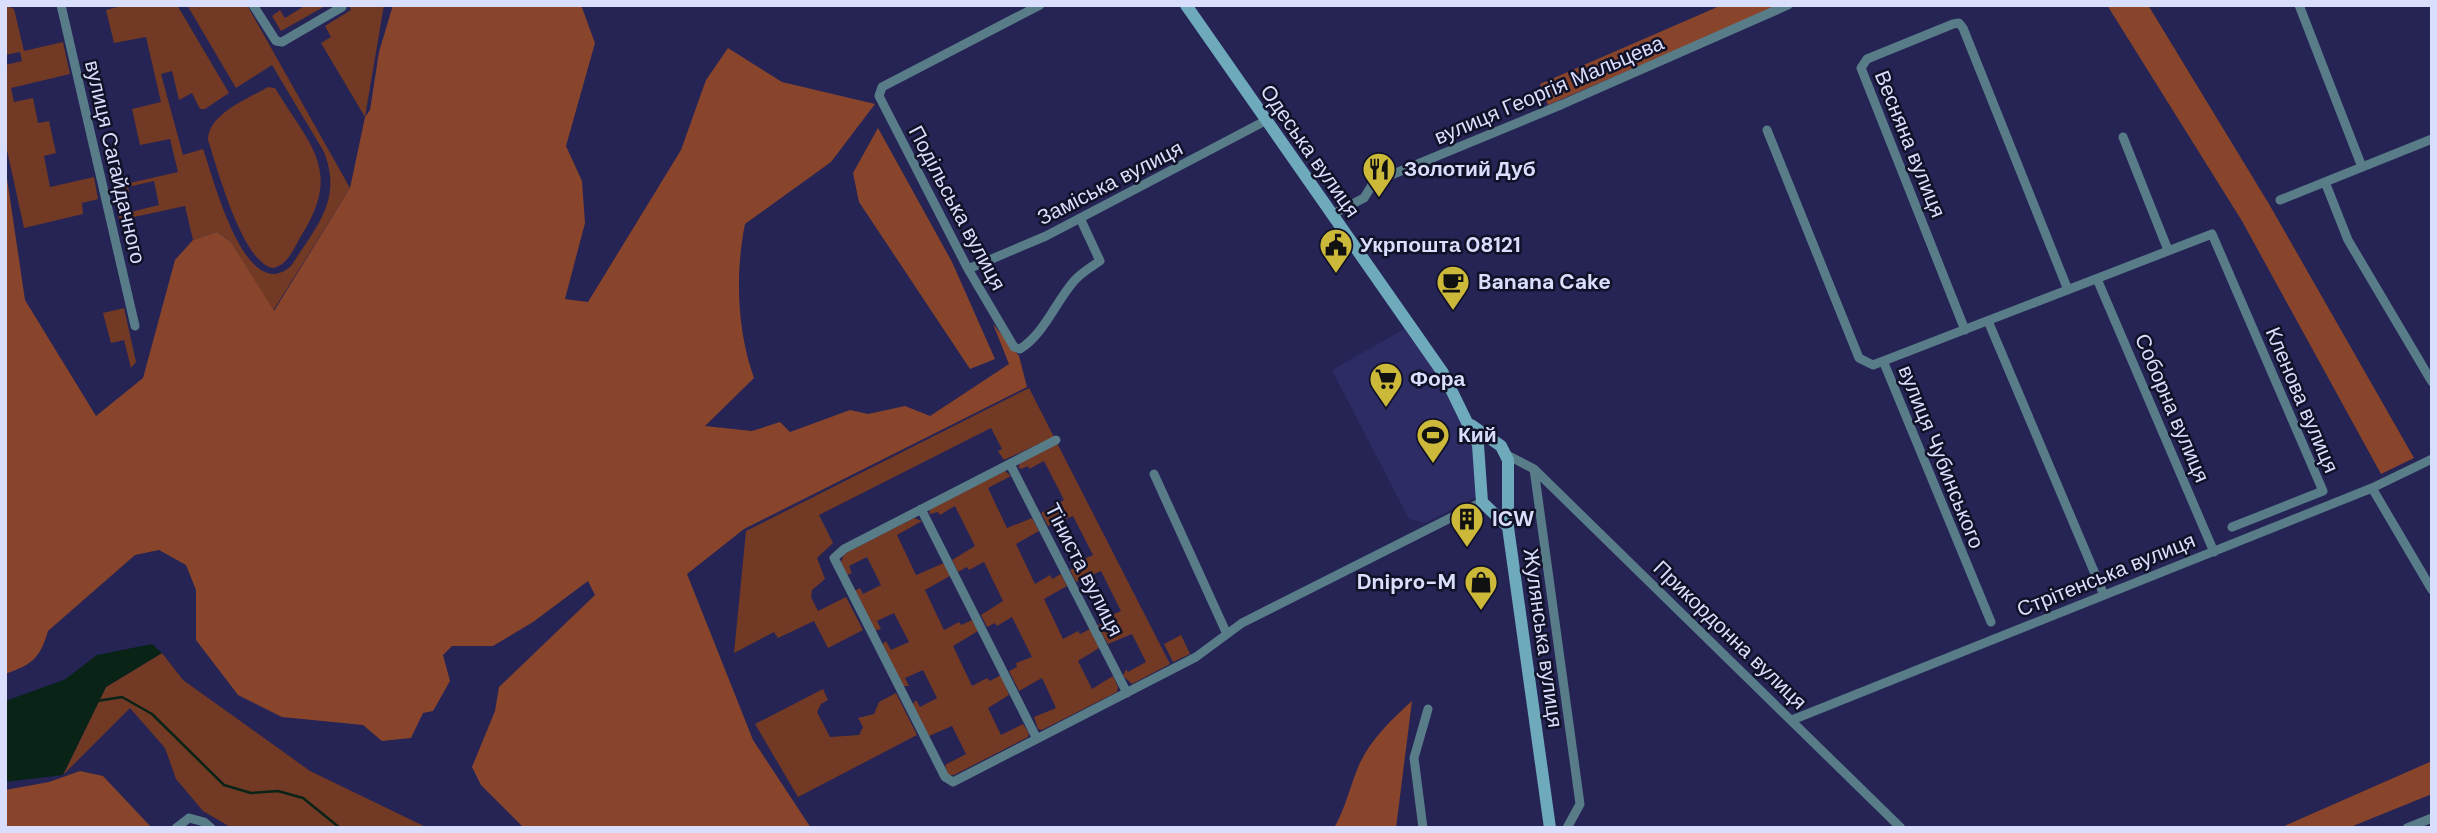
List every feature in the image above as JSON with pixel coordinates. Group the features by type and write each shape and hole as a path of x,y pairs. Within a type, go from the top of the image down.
{"street":[{"name":"вулиця Сагайдачного","path":"61,5 135,326"},
{"path":"253,5 276,41 282,41 342,7"},
{"name":"Подільська вулиця","path":"1040,5 882,87 879,96 968,269 1014,347 1020,349 1037,338 1040,327 1075,279 1100,261 1080,218"},
{"name":"Одеська вулиця","path":"1186,5 1427,349 1457,397 1469,424"},
{"name":"вулиця Георгія Мальцева","path":"1331,215 1364,198 1374,182 1563,104 1788,5"},
{"path":"2299,5 2362,167"},
{"name":"Весняна вулиця","path":"1965,330 1861,68 1867,59 1953,24 1963,27 2068,290"},
{"name":"Заміська вулиця","path":"968,269 1080,218 1265,121"},
{"name":"вулиця Чубинського","path":"1767,130 1859,358 1873,365 1884,363 1991,622"},
{"path":"1884,363 2168,250 2123,137"},
{"path":"2280,200 2432,139"},
{"path":"2325,182 2348,240 2432,382"},
{"name":"Кленова вулиця","path":"2168,250 2212,234 2323,492 2232,527"},
{"name":"Соборна вулиця","path":"2097,279 2214,552"},
{"path":"1988,321 2104,595"},
{"path":"1469,424 1496,443 1507,455 1508,527"},
{"path":"1469,424 1481,453 1484,505"},
{"path":"1056,440 844,549 835,558 835,564 945,777 953,782 1196,657 1226,632 1484,505 1497,508 1506,500"},
{"path":"1481,453 1487,445 1496,443"},
{"name":"Прикордонна вулиця","path":"1507,455 1534,469 1901,828"},
{"name":"Стрітенська вулиця","path":"1792,720 2372,488 2432,459"},
{"name":"Тіниста вулиця","path":"1010,464 1127,693"},
{"path":"1534,469 1580,804 1567,828"},
{"path":"1154,474 1226,632"},
{"path":"2372,488 2432,590"},
{"name":"Жулянська вулиця","path":"1484,505 1508,527 1550,828"},
{"path":"921,509 1037,738"},
{"path":"1423,828 1414,758 1428,709"},
{"path":"176,828 189,818 204,822 211,828"},
{"path":"2407,828 2432,818"}],"shaded area":[{"path":"5,5 14,9 24,51 63,42 70,74 11,88 14,102 33,98 38,123 49,121 56,153 44,156 50,187 94,177 98,199 82,203 83,214 24,228 5,141 5,65 22,61 20,52 5,55"},
{"path":"126,5 177,5 229,93 205,109 200,109 192,93 179,100 172,71 161,74 183,155 203,149 233,233 259,269 274,274 291,266 324,212 330,185 329,169 324,152 272,65 236,88 187,5 247,5 350,188 273,311 231,242 217,232 193,240 185,206 120,220 118,215 159,205 154,181 128,187 129,192 114,196 112,187 178,172 170,139 140,145 132,109 161,102 146,37 114,43 106,10"},
{"path":"306,5 327,5 281,31 272,16 280,10 285,18"},
{"path":"349,5 384,5 365,117 321,43 331,37 325,26 351,10"},
{"path":"393,5 581,5 595,43 566,146 582,181 585,223 565,299 588,302 681,150 706,80 728,48 782,82 875,104 831,162 745,224 739,302 744,341 754,378 705,426 752,431 780,422 790,432 850,410 868,414 905,406 930,416 1009,364 993,324 1019,356 1027,387 744,529 687,574 753,740 811,828 524,828 481,785 472,767 495,711 499,687 595,595 588,581 533,622 493,646 452,646 443,655 450,681 433,711 423,713 411,738 382,741 363,725 282,717 238,695 196,640 196,590 186,565 159,550 135,555 48,631 42,648 33,660 5,674 5,165 25,300 96,416 143,378 175,260 193,240 217,232 231,242 274,311 350,188 365,117 370,110 379,52"},
{"path":"1722,5 1782,5 1548,105 1540,84"},
{"path":"2107,5 2148,5 2269,204 2414,458 2381,474 2242,221"},
{"path":"268,87 275,88 310,143 320,175 320,193 313,213 290,255 283,263 273,268 262,262 251,250 241,232 224,191 208,140 215,122 222,115"},
{"path":"878,128 952,262 995,359 970,369 859,202 853,173"},
{"path":"124,308 136,362 131,368 124,340 111,343 103,313"},
{"path":"1406,328 1437,373 1477,453 1478,496 1425,523 1409,519 1332,370"},
{"path":"1029,388 1054,437 1004,460 998,451 1002,449 991,428 819,515 833,543 817,558 825,579 812,590 811,597 818,611 846,597 863,630 828,648 814,621 778,638 774,632 734,653 746,531"},
{"path":"1057,443 1170,664 1132,684 1123,676 1126,669 1128,672 1146,662 1132,634 1108,644 1097,626 1106,621 1105,618 1121,611 1101,571 1076,582 1070,570 1078,566 1077,562 1093,555 1073,516 1048,526 1041,513 1064,500 1044,461 1029,469 1028,466 1021,469 1018,467 1021,462"},
{"path":"1005,471 1011,476 988,488 1007,528 1032,518 1039,531 1016,544 1035,584 1050,575 1052,579 1061,574 1067,586 1044,599 1063,639 1078,631 1080,634 1090,629 1099,648 1078,661 1092,689 1113,676 1118,687 1117,692 1042,730 1038,729 1034,717 1056,708 1042,678 1019,691 1009,671 1017,667 1016,663 1032,657 1012,617 997,626 995,623 987,627 981,615 1003,601 984,562 958,572 952,560 975,546 955,506 940,515 938,512 929,514 930,509"},
{"path":"914,518 922,521 897,535 916,575 944,563 950,576 925,590 944,630 959,622 961,625 972,620 978,631 953,646 972,686 987,678 990,681 1001,675 1009,695 988,708 1001,735 1023,724 1029,733 1028,737 954,775 948,775 945,765 966,754 952,726 929,736 912,705 916,700 920,707 937,698 923,670 905,678 909,686 902,686 882,645 886,641 891,650 909,642 894,613 877,621 881,629 874,631 854,591 860,588 863,594 881,585 867,557 849,566 852,573 847,575 841,562 844,554"},
{"path":"1181,635 1190,654 1173,662 1164,644"},
{"path":"152,644 162,653 106,687 63,775 5,782 5,701 64,680 97,655"},
{"path":"162,653 183,680 310,771 428,828 232,828 203,811 176,779 165,748 130,708 63,775 106,687"},
{"path":"823,689 828,700 821,704 817,712 830,737 859,735 863,727 858,718 874,714 879,702 896,693 917,735 798,797 755,724"},
{"path":"1412,701 1396,828 1334,828 1369,747 1382,730"},
{"path":"2432,761 2432,794 2348,828 2280,828"},
{"path":"80,771 103,776 152,828 5,828 5,790 49,782"}],"waterway":[{"path":"97,701 122,697 152,714 224,785 251,793 278,791 303,798 340,828"}],"place":[{"name":"Золотий Дуб","path":"1379,199"},
{"name":"Укрпошта 08121","path":"1336,275"},
{"name":"Banana Cake","path":"1453,312"},
{"name":"Фора","path":"1386,409"},
{"name":"Кий","path":"1433,465"},
{"name":"ICW","path":"1467,549"},
{"name":"Dnipro-M","path":"1481,612"}]}
